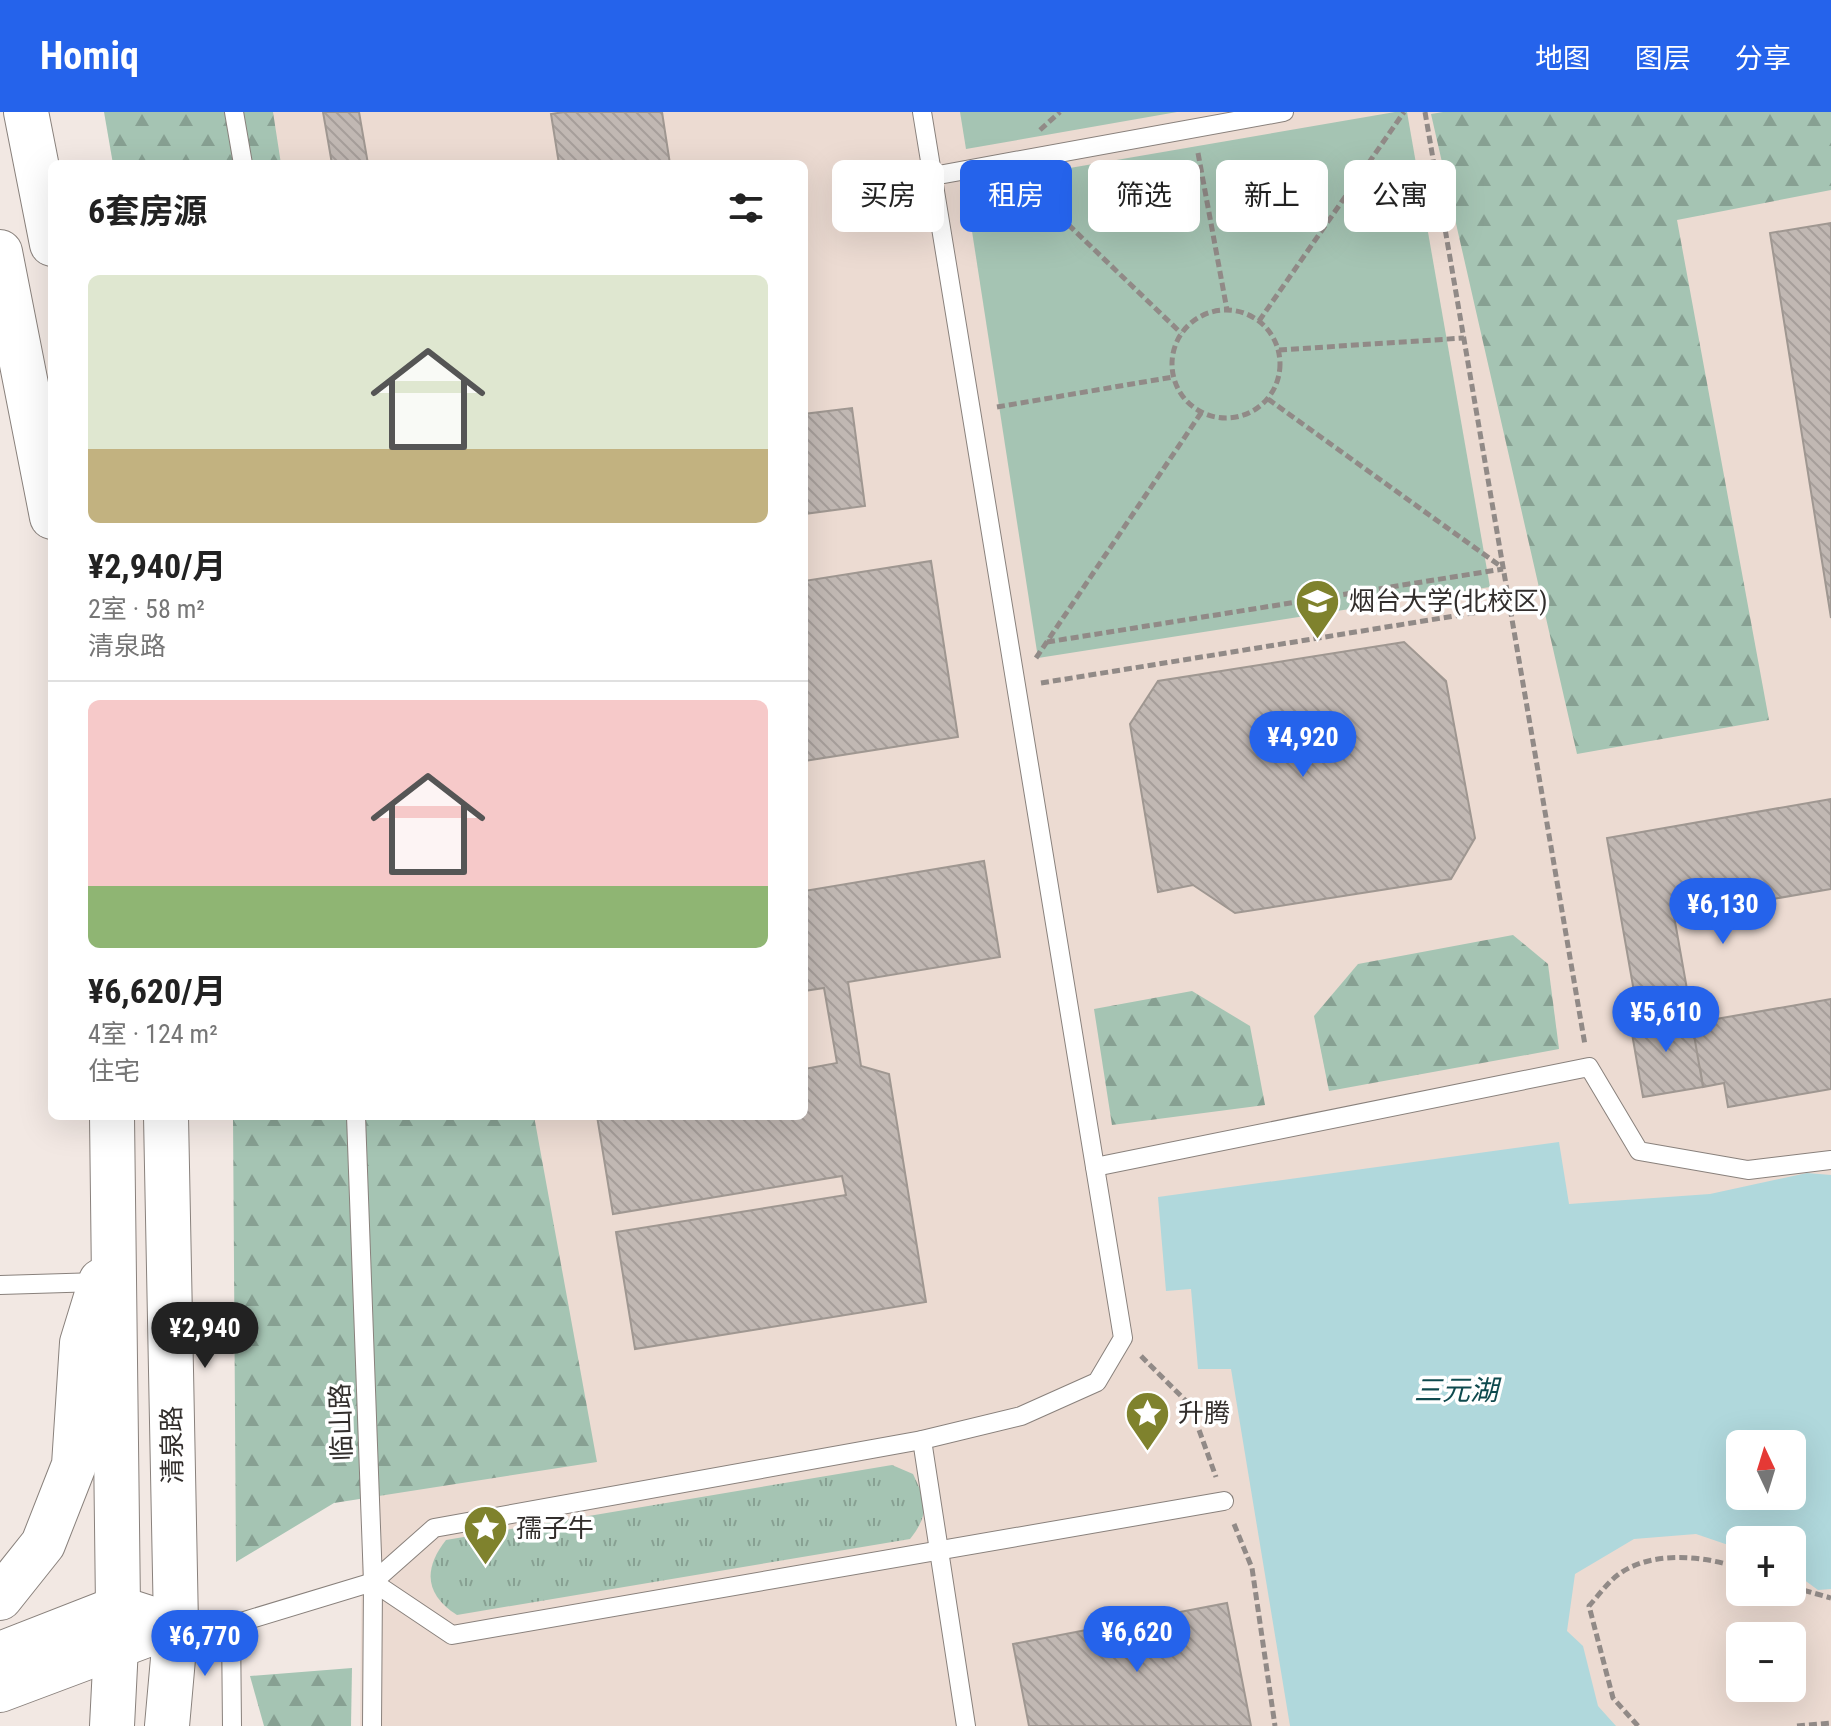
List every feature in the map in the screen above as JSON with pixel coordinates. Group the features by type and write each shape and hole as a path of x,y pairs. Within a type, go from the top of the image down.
{"main road":[{"path":"26,112 48,224"},
{"path":"0,252 48,497"},
{"path":"112,1120 109,1268 118,1626 112,1726"},
{"name":"清泉路","path":"166,1120 176,1625 167,1726"},
{"path":"0,1598 43,1544 74,1465 82,1343 109,1268"}],"street":[{"path":"0,1653 118,1626 176,1625"},
{"path":"0,1691 118,1626"}],"lane":[{"path":"234,112 242,160"},
{"path":"922,112 930,160"},
{"path":"1020,160 1284,112"},
{"path":"176,1625 231,1625 373,1582 434,1528 922,1440 1021,1416 1097,1382 1123,1338 942,232"},
{"path":"1095,1167 1589,1067 1639,1151 1748,1170 1831,1160"},
{"name":"临山路","path":"356,1120 373,1582 372,1726"},
{"path":"0,1285 109,1268"},
{"path":"922,1440 966,1726"},
{"path":"373,1582 452,1635 1224,1501"},
{"path":"231,1625 232,1726"}],"path":[{"path":"1259,321 1404,112"},
{"path":"1425,112 1589,1067"},
{"path":"1194,128 1227,310"},
{"path":"1072,228 1181,333"},
{"path":"1227,310 1259,321 1279,350 1278,376 1268,399 1254,410 1237,417 1218,418 1201,413 1186,402 1173,377 1173,350 1181,333 1202,316 1227,310"},
{"path":"1279,350 1464,338"},
{"path":"971,411 1173,377"},
{"path":"1268,399 1503,569"},
{"path":"1016,687 1201,413"},
{"path":"1047,642 1503,569"},
{"path":"1016,687 1510,607"},
{"path":"1638,1726 1613,1698 1589,1606 1620,1573 1655,1561 1684,1557 1726,1565"},
{"path":"1806,1591 1831,1598"},
{"path":"1797,1726 1831,1723"}],"shaded area":[{"name":"烟台大学(北校区)","path":"182,112 1831,112 1831,1726 360,1726 363,1467 320,1120 808,1120 808,160 191,160"}],"green space":[{"path":"104,112 273,112 280,160 112,160"},
{"path":"960,112 1177,112 966,149"},
{"path":"1407,112 1415,160 1344,160 1344,232 1428,232 1490,587 1038,658 972,232 1072,232 1072,168 1088,165 1088,232 1200,232 1200,160 1116,160"},
{"path":"1831,112 1831,190 1677,220 1769,720 1577,754 1456,224 1456,160 1441,160 1431,114"},
{"path":"1513,935 1548,964 1559,1049 1329,1091 1314,1016 1358,964"},
{"path":"1192,991 1250,1026 1265,1105 1112,1125 1094,1009"},
{"path":"233,1120 535,1120 597,1462 334,1503 236,1562"},
{"path":"892,1465 913,1474 923,1500 921,1522 910,1539 457,1615 433,1590 431,1571 446,1540"},
{"path":"352,1668 351,1726 264,1726 250,1676"}],"water":[{"name":"三元湖","path":"1559,1142 1569,1204 1710,1194 1807,1173 1831,1175 1831,1589 1818,1590 1806,1581 1806,1526 1726,1526 1726,1544 1696,1534 1634,1539 1575,1574 1567,1631 1583,1646 1598,1706 1616,1726 1290,1726 1231,1369 1198,1369 1191,1289 1166,1291 1158,1197"}],"building":[{"path":"323,112 359,112 367,160 331,160"},
{"path":"662,112 669,160 558,160 551,114"},
{"path":"1831,223 1831,618 1770,233"},
{"path":"852,408 865,506 808,513 808,414"},
{"path":"931,561 958,737 808,760 808,580"},
{"path":"1404,642 1446,681 1475,838 1451,879 1235,913 1193,885 1158,892 1130,724 1158,681"},
{"path":"1831,799 1831,889 1674,916 1693,1023 1831,999 1831,1089 1728,1107 1724,1083 1703,1087 1700,1068 1649,1077 1607,838"},
{"path":"984,861 1000,957 848,982 861,1066 889,1074 926,1302 635,1349 616,1232 846,1195 842,1176 613,1214 598,1120 808,1120 808,1068 837,1063 824,988 808,990 808,890"},
{"path":"1690,1012 1703,1087 1643,1097 1630,1022"},
{"path":"1227,1603 1251,1726 1029,1726 1013,1644"}],"place":[{"name":"烟台大学(北校区)","path":"1318,640"},
{"name":"升腾","path":"1147,1452"},
{"name":"孺子牛","path":"485,1567"}]}
